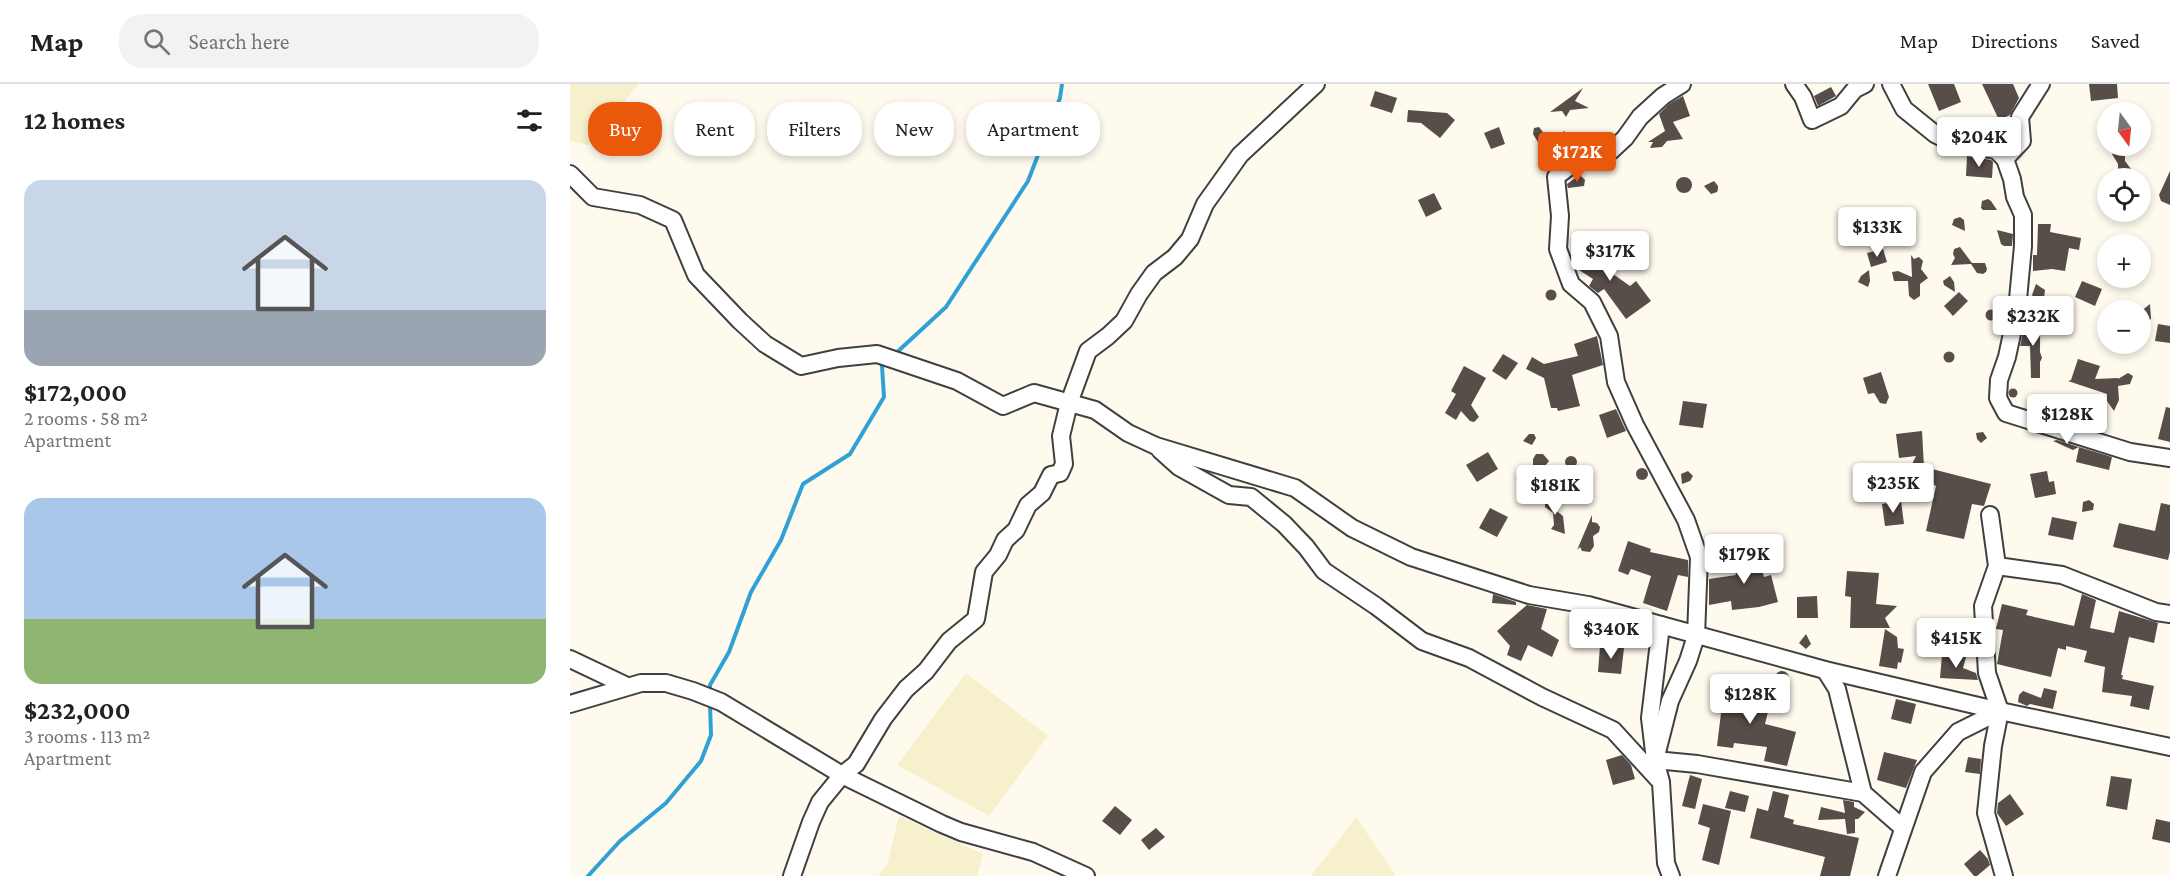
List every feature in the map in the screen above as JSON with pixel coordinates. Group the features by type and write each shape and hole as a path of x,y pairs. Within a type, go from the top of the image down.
{"street":[{"path":"792,876 820,802 842,775 856,764 883,719 906,689 926,671 949,640 976,619 984,572 998,555 1005,540 1016,530 1028,505 1042,493 1051,475 1060,473 1064,464 1061,436 1069,403 1088,351 1124,321 1138,294 1154,273 1175,257 1190,239 1205,204 1240,155 1316,84"},
{"path":"1655,760 1670,701 1688,661 1696,636 1699,557 1686,520 1635,425 1616,382 1609,336 1592,302 1571,284 1557,249 1560,216 1556,177 1588,152 1611,151 1625,138 1640,117 1663,96 1682,84"},
{"path":"1794,84 1803,97 1812,120 1841,106 1855,89 1865,84"},
{"path":"1891,84 1904,109 1935,134 1953,143 1996,150 2005,159 2012,179 2015,197 2023,215 2023,246 2017,310 2007,357 1999,380 1998,399 2006,413 2130,452 2170,458"},
{"path":"2005,159 2022,141 2020,117 2041,84"},
{"path":"570,174 593,197 640,206 673,220 696,275 765,344 801,366 838,358 877,354 957,381 1003,406 1034,393 1095,410 1128,433 1156,446 1295,488 1352,528 1411,557 1528,595 1588,604 1696,636 1825,670 2000,711 2170,747"},
{"path":"1156,446 1179,467 1229,495 1251,497 1284,524 1306,547 1324,571 1422,641 1469,658 1542,697 1613,730 1660,782"},
{"path":"1990,515 1997,566 1983,606 1987,673 2000,711 1993,746 1986,813 2004,876"},
{"path":"1997,566 2062,575 2156,612 2170,614"},
{"path":"1661,625 1650,718 1660,782 1667,872"},
{"path":"570,659 627,686"},
{"path":"1825,670 1837,689 1863,793"},
{"path":"570,704 627,686 641,683 666,683 721,702 842,775 951,828 1033,852 1086,876"},
{"path":"1887,876 1923,772 1958,732 2000,711"},
{"path":"1655,760 1697,764 1863,793 1903,828"}],"shaded area":[{"path":"570,84 639,84 624,102 588,102 588,145 570,141"},
{"path":"966,673 1048,736 989,816 897,765"},
{"path":"899,816 983,854 977,876 878,876 887,865"},
{"path":"1356,817 1396,876 1311,876"}],"building":[{"path":"1928,84 1954,84 1961,102 1939,111"},
{"path":"1982,84 2013,84 2019,98 2010,115 1999,120"},
{"path":"2089,84 2117,84 2118,98 2091,101"},
{"path":"1831,87 1836,96 1818,106 1814,96"},
{"path":"1583,88 1575,101 1589,108 1570,110 1566,117 1562,111 1550,112"},
{"path":"1375,91 1397,98 1392,113 1370,106"},
{"path":"1683,96 1690,116 1673,122 1683,139 1667,141 1662,147 1650,148 1653,142 1648,142 1665,131 1659,114 1669,104"},
{"path":"1408,110 1447,113 1455,120 1440,138 1421,123 1407,122"},
{"path":"1499,127 1505,144 1491,149 1484,133"},
{"path":"1539,127 1550,141 1564,131 1572,143 1557,154 1561,160 1551,168 1538,148 1541,147 1533,134 1534,128"},
{"path":"1967,156 1991,160 1993,162 1992,178 1966,176"},
{"path":"2113,156 2125,156 2125,161 2130,168 2118,168"},
{"path":"2170,171 2170,205 2161,201 2159,195"},
{"path":"1578,176 1585,180 1584,186 1568,188 1567,184"},
{"path":"1684,177 1692,185 1684,193 1676,185"},
{"path":"1714,181 1718,189 1717,192 1711,194 1704,186"},
{"path":"1434,193 1442,209 1426,217 1418,200"},
{"path":"1988,199 1997,210 1981,208 1982,201"},
{"path":"1871,212 1883,222 1887,231 1880,232 1866,222 1864,213"},
{"path":"1960,217 1964,220 1965,231 1952,225 1954,219"},
{"path":"2038,224 2051,224 2050,232 2081,238 2079,250 2069,248 2065,271 2052,269 2033,271 2033,255 2037,255"},
{"path":"1997,230 2013,234 2012,246 2001,244"},
{"path":"1583,242 1609,260 1603,267 1630,286 1636,281 1651,301 1626,319 1604,289 1598,293 1589,286 1593,279 1576,268 1573,258"},
{"path":"1960,247 1972,263 1985,263 1986,272 1977,273 1971,264 1951,265 1955,258 1954,249"},
{"path":"1883,249 1887,262 1871,267 1867,253"},
{"path":"1911,255 1914,259 1919,257 1923,261 1921,269 1928,278 1920,284 1920,296 1914,300 1909,296 1908,281 1894,281 1892,272 1898,271 1912,277"},
{"path":"1869,270 1868,287 1858,282 1861,276"},
{"path":"1950,276 1954,282 1955,292 1944,285 1943,281"},
{"path":"2082,281 2102,289 2095,306 2075,297"},
{"path":"2036,284 2045,290 2044,298 2041,300 2032,295"},
{"path":"1551,289 1557,295 1551,301 1545,295"},
{"path":"1959,292 1968,301 1953,316 1944,306"},
{"path":"1991,310 1995,311 1995,319 1991,320 1987,319 1986,315 1987,311"},
{"path":"2025,323 2040,323 2042,358 2040,378 2031,378 2030,346 2020,346"},
{"path":"2158,324 2170,326 2170,343 2155,341"},
{"path":"1597,336 1603,365 1572,375 1580,406 1558,411 1557,408 1551,408 1544,378 1526,369 1532,357 1544,364 1578,356 1574,344"},
{"path":"1949,352 1953,353 1953,361 1949,362 1945,361 1944,357 1945,353"},
{"path":"1503,354 1518,363 1506,380 1492,371"},
{"path":"2078,359 2100,366 2095,379 2118,379 2128,373 2133,376 2130,384 2118,386 2119,400 2114,411 2107,401 2107,394 2068,381 2071,380"},
{"path":"1464,366 1486,378 1471,405 1479,417 1474,422 1470,421 1461,411 1456,420 1445,413 1456,394 1451,391"},
{"path":"1881,372 1889,397 1886,404 1880,403 1874,393 1868,394 1863,378"},
{"path":"2013,388 2018,393 2013,398 2008,393"},
{"path":"2078,399 2083,406 2079,416 2071,410 2072,404"},
{"path":"1683,401 1707,404 1703,428 1679,425"},
{"path":"2166,407 2170,408 2170,442 2158,439"},
{"path":"1616,409 1626,431 1607,438 1599,415"},
{"path":"2080,420 2100,424 2102,431 2079,425"},
{"path":"1922,431 1924,467 1991,484 1984,506 1972,504 1964,539 1926,531 1936,486 1918,477 1901,486 1916,456 1899,458 1896,434"},
{"path":"1983,432 1987,438 1981,443 1976,433"},
{"path":"1529,434 1534,434 1536,438 1532,445 1523,441"},
{"path":"2057,440 2079,447 2073,450 2053,441"},
{"path":"2079,447 2112,457 2109,470 2076,462"},
{"path":"1488,452 1498,469 1477,482 1466,465"},
{"path":"1536,454 1543,454 1549,461 1538,470 1544,490 1522,497 1516,478 1533,472 1533,459"},
{"path":"1573,456 1577,462 1573,468 1569,468 1565,460"},
{"path":"1644,468 1647,469 1647,479 1640,480 1637,479 1636,472 1637,469"},
{"path":"1688,471 1693,476 1690,481 1682,484 1681,474"},
{"path":"2047,471 2049,482 2054,481 2056,494 2035,498 2030,474"},
{"path":"1545,497 1554,500 1554,509 1563,516 1565,534 1551,529 1554,525 1553,513 1545,507"},
{"path":"2089,500 2094,504 2093,510 2082,512 2083,502"},
{"path":"1901,501 1904,524 1885,526 1882,504"},
{"path":"2161,503 2170,505 2168,560 2113,547 2119,523 2155,531"},
{"path":"1490,508 1508,517 1497,537 1479,528"},
{"path":"1592,515 1592,522 1597,523 1600,527 1599,532 1593,536 1594,546 1590,552 1582,551 1580,547 1577,550"},
{"path":"2052,517 2077,522 2073,540 2048,535"},
{"path":"1628,541 1651,549 1650,552 1688,560 1688,577 1678,575 1667,611 1643,603 1651,576 1631,569 1628,575 1618,571"},
{"path":"1757,551 1764,577 1771,575 1778,602 1732,610 1731,601 1709,605 1709,579 1736,575 1731,558"},
{"path":"1847,571 1879,573 1876,604 1897,606 1885,618 1890,628 1850,628 1851,597 1845,596"},
{"path":"1493,594 1516,602 1516,605 1492,603"},
{"path":"2082,594 2096,600 2090,628 2114,633 2119,611 2158,623 2154,643 2129,637 2121,675 2123,675 2122,679 2154,686 2149,710 2130,706 2132,696 2102,692 2105,667 2084,662 2087,651 2066,646 2066,650 2058,648 2051,677 1997,664 2003,630 1996,629 2002,604 2028,610 2026,615 2074,626"},
{"path":"1817,596 1818,618 1797,618 1797,597"},
{"path":"1527,605 1547,609 1541,629 1559,640 1552,657 1528,645 1521,661 1507,655 1510,646 1497,631"},
{"path":"1885,629 1897,637 1898,648 1904,649 1897,669 1879,666"},
{"path":"1806,634 1811,644 1806,649 1799,643"},
{"path":"1600,646 1624,648 1621,674 1598,672"},
{"path":"1942,655 1966,657 1963,668 1976,673 1978,680 1940,678"},
{"path":"1779,671 1785,671 1789,678 1785,685 1779,685 1775,681 1775,675"},
{"path":"1724,674 1742,674 1743,706 1768,712 1765,724 1796,732 1787,766 1764,761 1767,747 1734,743 1733,748 1717,746 1721,713 1717,712 1719,701 1724,702"},
{"path":"2044,688 2057,691 2053,709 2030,704 2027,706 2018,702 2019,695 2023,691 2041,698"},
{"path":"1896,699 1916,704 1911,724 1891,719"},
{"path":"1884,752 1917,760 1906,788 1877,780"},
{"path":"1622,755 1631,765 1635,779 1613,785 1606,760"},
{"path":"1968,757 1981,759 1980,774 1965,772"},
{"path":"1690,775 1702,779 1695,809 1682,806"},
{"path":"2111,776 2132,779 2127,810 2106,806"},
{"path":"1730,791 1749,796 1745,812 1725,808"},
{"path":"1773,791 1789,795 1784,817 1794,820 1793,824 1859,838 1850,876 1820,876 1825,857 1750,838 1757,808 1768,811"},
{"path":"2010,794 2024,814 2006,826 1997,813 1998,803"},
{"path":"1843,800 1854,802 1854,807 1865,812 1855,819 1855,833 1847,834 1845,819 1818,820 1821,807 1845,813"},
{"path":"1703,804 1731,811 1719,865 1702,860 1710,828 1698,824"},
{"path":"1115,806 1132,820 1120,835 1102,821"},
{"path":"2156,819 2170,822 2170,843 2152,839"},
{"path":"1156,828 1165,837 1149,850 1141,840"},
{"path":"1980,850 1990,865 1974,876 1964,864"}],"waterway":[{"path":"895,354 946,307 1028,181 1060,98 1062,84"},
{"path":"710,694 710,685 729,652 751,592 781,540 803,484 850,454 884,397 882,366 887,362"},
{"path":"588,876 620,841 666,803 701,761 711,735 710,704"}]}
